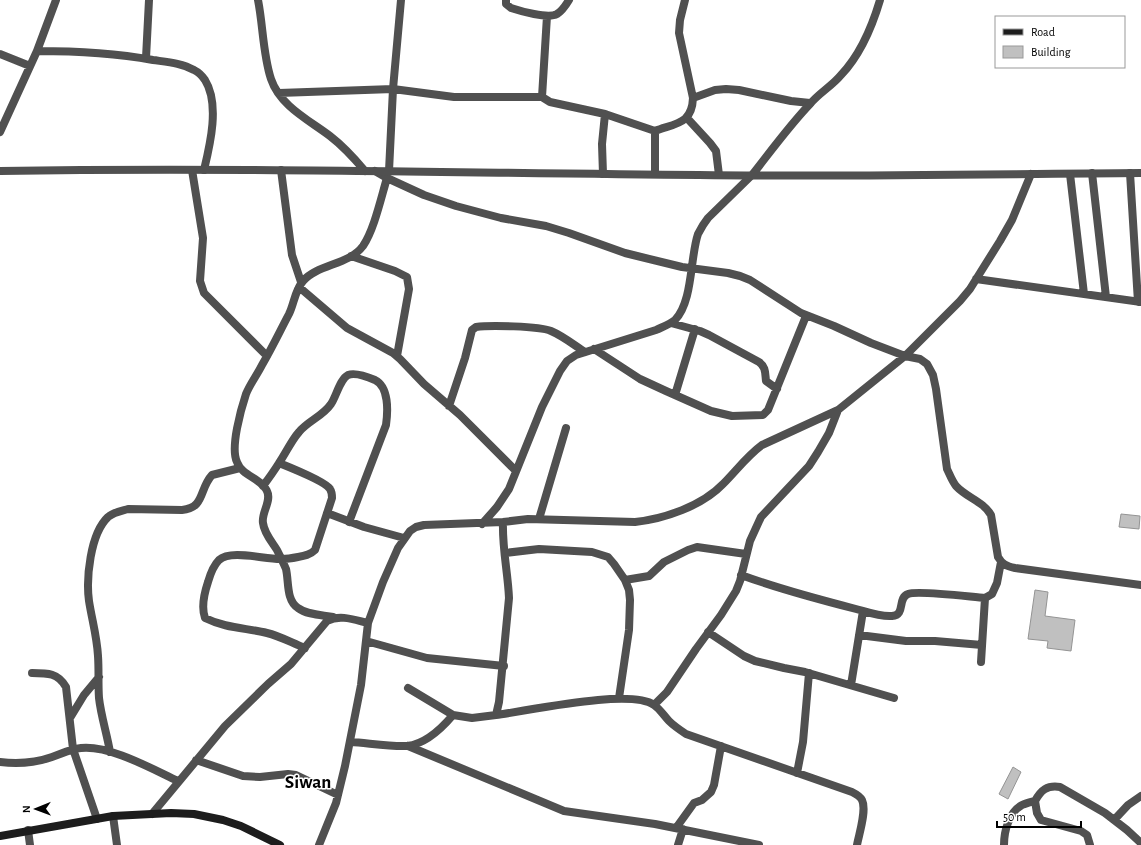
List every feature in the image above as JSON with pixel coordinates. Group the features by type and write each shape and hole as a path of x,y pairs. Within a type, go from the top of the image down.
{"main road":[{"path":"0,836 113,816 194,814 207,816 241,826 280,845"}],"street":[{"path":"0,132 37,51 56,0"},
{"path":"146,58 149,0"},
{"path":"258,0 268,68 278,93 294,109 343,147 365,170"},
{"path":"368,623 299,609 292,602 289,593 286,570 282,559 263,525 262,518 268,498 268,492 263,486 240,468 236,462 234,452 235,441 246,394 290,312 300,284 316,271 351,256 362,248 371,230 388,174 393,89 401,0"},
{"path":"506,0 506,4 511,8 547,16 556,15 569,0"},
{"path":"278,93 393,89 454,97 542,97 550,102 562,106 605,114 655,131 687,118 692,110 693,98 679,33 680,20 685,0"},
{"path":"482,524 504,496 512,481 548,394 567,361 585,352 647,333 671,322 679,314 683,307 698,234 703,225 708,218 752,175 810,103 842,75 871,28 880,0"},
{"path":"542,97 547,16"},
{"path":"37,51 84,52 146,58 187,67 196,71 205,80 212,102 213,131 204,170"},
{"path":"0,54 30,66"},
{"path":"693,98 715,90 726,89 810,103"},
{"path":"603,174 602,144 605,114"},
{"path":"687,118 716,151 719,175"},
{"path":"655,131 655,174"},
{"path":"192,170 203,238 200,272 201,287 204,293 267,356"},
{"path":"281,170 292,255 300,284 347,328 397,356 424,384 460,415 516,471"},
{"path":"0,171 375,170 388,174 424,195 456,206 501,218 546,226 625,253 691,269 728,273 740,276 750,280 806,316 834,326 871,343 905,356 920,359 927,364 936,389 947,469 951,479 957,487 988,509 991,515 998,557 1006,566 1141,585"},
{"path":"1092,173 1106,297"},
{"path":"976,279 1140,302 1130,173"},
{"path":"388,174 752,175 1141,173"},
{"path":"320,845 338,795 350,742 361,685 368,623 383,582 398,548 410,530 424,525 482,524 528,519 622,523 651,520 666,516 702,501 714,493 746,459 762,445 838,410 905,356 970,289 1012,220 1031,174"},
{"path":"1070,174 1084,294"},
{"path":"351,256 395,271 407,277 409,289 397,356"},
{"path":"594,349 640,379 711,411 732,416 763,415 768,410 806,316"},
{"path":"671,322 709,335 759,362 765,368 766,381 777,389"},
{"path":"448,406 465,358 472,330 476,327 549,330 585,352"},
{"path":"675,395 695,329"},
{"path":"263,486 297,434 326,410 332,403 344,379 348,375 355,374 367,377 376,381 385,391 386,425 349,522"},
{"path":"654,705 667,692 736,591 750,541 761,518 809,466 829,433 838,410"},
{"path":"539,519 566,428"},
{"path":"279,463 330,488 332,498 314,550 311,554 282,559 234,555 218,560 210,575 205,593 203,613 205,618 210,621 266,633 305,648"},
{"path":"110,752 100,708 98,656 89,600 89,580 94,544 97,535 107,518 113,514 128,509 189,509 194,507 198,502 205,484 212,475 240,468"},
{"path":"327,513 349,522 404,538"},
{"path":"496,715 504,666 509,598 509,583 502,534 503,522"},
{"path":"625,580 649,576 664,562 697,547 746,554"},
{"path":"505,553 539,549 592,552 608,557 614,564 625,580 629,590 631,614 619,698"},
{"path":"741,575 766,584 863,611 883,616 897,616 900,612 904,597 908,594 920,593 985,598 992,594 995,590 1001,562"},
{"path":"981,662 985,598"},
{"path":"851,685 863,611"},
{"path":"152,814 225,726 268,684 292,664 327,621 333,617"},
{"path":"708,632 754,661 809,673 894,698"},
{"path":"859,635 906,641 935,641 982,645"},
{"path":"366,641 427,658 504,666"},
{"path":"32,672 55,675 66,687 73,750 97,819"},
{"path":"797,773 803,742 809,673"},
{"path":"70,718 84,695 99,677"},
{"path":"408,688 453,715 472,718 619,698 646,702 654,705 678,729 686,734 852,792 858,796 862,801 863,808 857,845"},
{"path":"408,746 429,738 453,715"},
{"path":"350,742 408,746 564,811 655,824 759,845"},
{"path":"678,845 680,829 694,803 702,800 711,792 721,746"},
{"path":"0,762 40,761 73,750 90,748 110,752 135,761 178,782"},
{"path":"196,760 243,776 260,777 288,774 296,775 338,795"},
{"path":"1004,845 1006,827 1015,810 1035,801 1045,788 1053,786 1060,787 1097,808 1127,830 1140,843"},
{"path":"1114,820 1128,805 1141,796"},
{"path":"1035,801 1041,820 1082,831 1087,835 1090,845"},
{"path":"113,816 117,845"},
{"path":"28,830 30,845"}],"building":[{"path":"1121,514 1140,516 1139,529 1119,527"},
{"path":"1035,590 1048,592 1045,616 1075,620 1071,651 1047,648 1048,641 1028,639"},
{"path":"1013,767 1021,772 1008,799 999,794"}],"district":[{"name":"Siwan","path":"308,782"}]}
